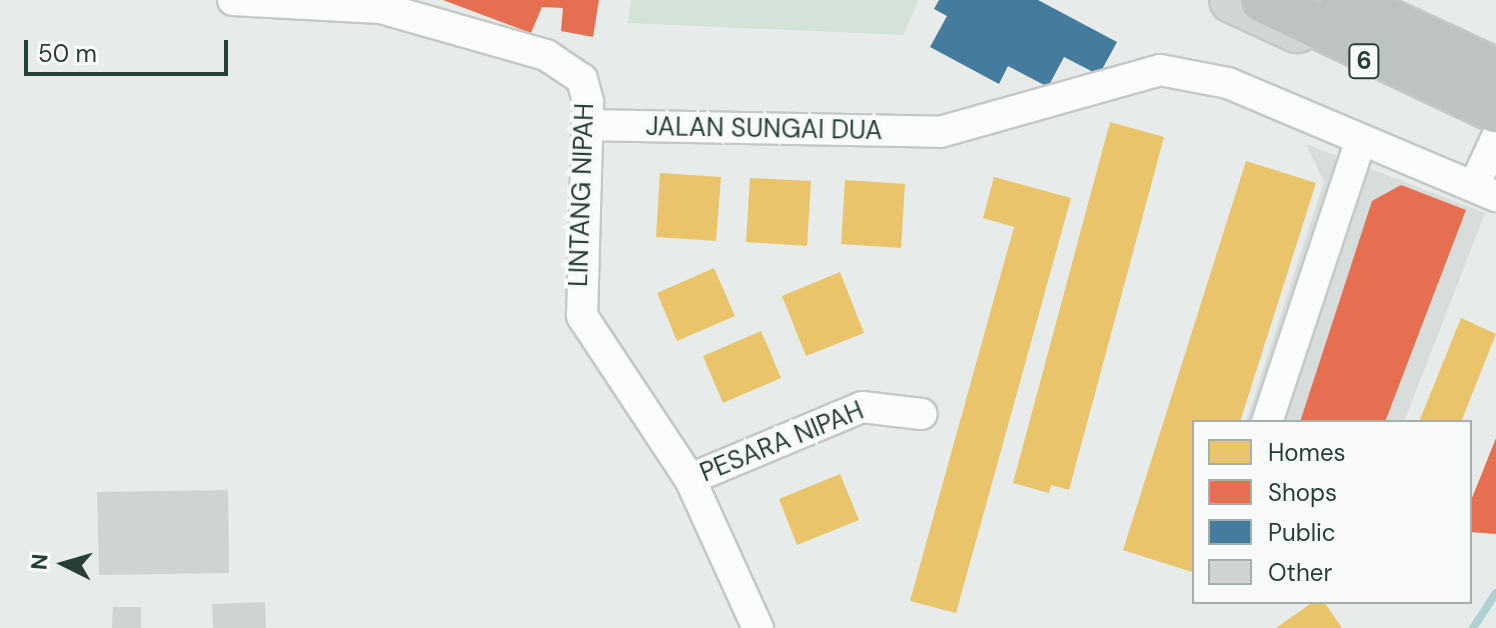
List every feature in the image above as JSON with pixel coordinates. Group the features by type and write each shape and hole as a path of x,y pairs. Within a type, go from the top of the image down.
{"highway":[{"name":"6","path":"1263,0 1496,110"},
{"name":"6","path":"1343,0 1496,71"}],"main road":[{"name":"6","path":"1232,0 1496,121"},
{"name":"6","path":"1381,0 1496,54"}],"street":[{"name":"LINTANG NIPAH","path":"233,0 366,4 546,55 582,79 587,125 582,316 690,479 758,628"},
{"name":"JALAN SUNGAI DUA","path":"587,125 940,132 1160,70 1228,83 1485,191"},
{"path":"1485,191 1496,139"},
{"path":"1268,420 1361,140"},
{"name":"PESARA NIPAH","path":"690,479 862,407 922,414"}],"shaded area":[{"path":"1306,144 1485,213 1405,420 1247,420 1324,182"}],"green space":[{"path":"631,0 919,0 903,35 628,23"}],"building: Homes":[{"path":"1110,122 1164,137 1069,490 1051,485 1049,493 1013,483"},
{"path":"1246,161 1316,183 1241,420 1192,420 1192,572 1123,550"},
{"path":"660,173 721,177 716,241 656,237"},
{"path":"994,177 1071,198 956,613 910,601 1014,227 983,218"},
{"path":"750,178 811,181 807,246 746,242"},
{"path":"845,180 905,184 901,248 841,244"},
{"path":"714,268 735,316 677,341 657,293"},
{"path":"840,272 864,333 806,356 782,296"},
{"path":"1461,318 1496,334 1462,420 1420,420"},
{"path":"761,331 781,378 723,403 703,356"},
{"path":"840,474 859,520 797,545 779,499"},
{"path":"1310,604 1325,604 1342,628 1276,628"}],"building: Shops":[{"path":"443,0 599,0 593,37 561,31 563,8 542,7 531,33"},
{"path":"1401,185 1466,210 1386,420 1301,420 1372,201"},
{"path":"1496,438 1496,534 1472,532 1472,498"}],"building: Public":[{"path":"939,0 1038,0 1117,42 1099,75 1064,57 1048,87 1008,66 999,84 930,47 947,16 934,9"}],"building: Other":[{"path":"228,490 229,573 99,575 97,492"},
{"path":"265,602 266,628 213,628 212,604"},
{"path":"113,607 141,607 141,628 112,628"}],"waterway":[{"path":"1473,628 1496,593"}]}
